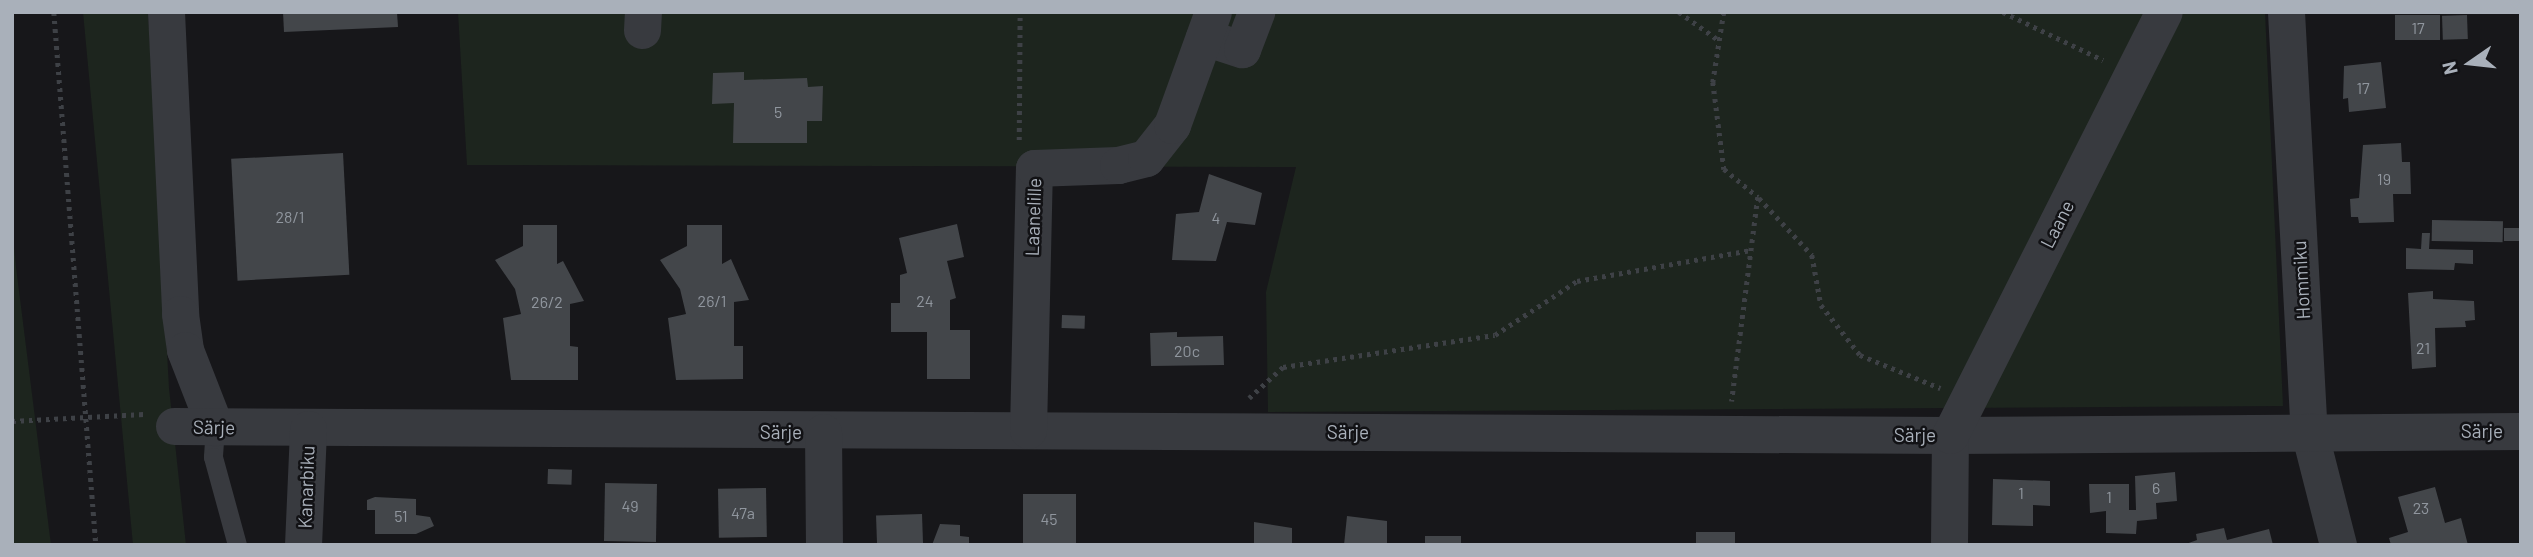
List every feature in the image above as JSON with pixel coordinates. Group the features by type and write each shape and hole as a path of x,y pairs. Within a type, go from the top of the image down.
{"street":[{"path":"166,12 180,314 185,350 215,427"},
{"name":"Laanelille","path":"1028,430 1034,168 1118,165 1146,158 1172,125 1209,25 1242,49 1256,12"},
{"name":"Laane","path":"1950,435 2164,12"},
{"name":"Hommiku","path":"2286,12 2309,431 2338,545"},
{"name":"Särje","path":"174,426 823,432 1028,430 1950,435 2521,431"},
{"name":"Kanarbiku","path":"303,545 308,429"},
{"path":"823,432 824,545"},
{"path":"1949,545 1950,435"}],"lane":[{"path":"215,427 213,457 237,545"}],"path":[{"path":"54,12 96,545"},
{"path":"1679,12 1720,41"},
{"path":"1724,12 1713,82 1724,170 1758,197 1812,255 1821,305 1860,355 1968,400"},
{"path":"2003,12 2132,74"},
{"path":"1728,434 1758,197"},
{"path":"1228,431 1253,391 1283,368 1495,335 1577,281 1751,250"},
{"path":"12,421 156,414 174,426"}],"shaded area":[{"path":"83,12 148,12 169,388 186,545 133,545"},
{"path":"458,12 2265,12 2283,406 1268,412 1266,292 1296,167 467,165"},
{"path":"12,226 16,267 51,545 12,545"}],"building":[{"path":"283,12 397,12 398,27 284,32"},
{"path":"2395,15 2440,15 2440,40 2395,40"},
{"path":"2467,15 2468,39 2443,40 2442,16"},
{"path":"2381,62 2386,108 2349,112 2348,98 2343,99 2344,66"},
{"path":"744,72 744,80 807,78 808,87 823,86 822,121 807,121 807,143 733,143 734,103 712,104 713,73"},
{"path":"2401,143 2402,162 2410,162 2411,194 2393,194 2394,222 2359,223 2358,217 2351,217 2350,199 2359,198 2363,145"},
{"path":"343,153 349,275 238,281 231,159"},
{"path":"1209,174 1262,193 1255,225 1227,222 1216,261 1172,260 1176,214 1199,212"},
{"path":"2432,220 2503,221 2503,242 2432,241"},
{"path":"957,224 964,257 947,261 956,298 950,300 950,330 970,330 970,379 927,379 927,332 891,332 891,303 900,303 900,275 907,273 899,238"},
{"path":"523,225 557,225 557,264 563,261 584,301 570,304 570,346 578,347 578,380 511,380 503,318 521,314 515,289 495,260 523,246"},
{"path":"687,225 722,225 722,264 731,259 749,300 734,302 734,346 743,346 743,379 676,380 668,318 686,314 680,289 660,260 687,246"},
{"path":"2504,228 2521,228 2521,241 2504,241"},
{"path":"2422,233 2430,233 2429,249 2473,250 2473,264 2455,263 2454,270 2406,269 2406,248 2421,249"},
{"path":"2433,291 2433,299 2474,301 2475,320 2465,321 2466,327 2435,328 2436,367 2412,369 2408,293"},
{"path":"1062,315 1085,316 1085,329 1062,328"},
{"path":"1177,332 1177,337 1223,336 1224,365 1151,366 1150,333"},
{"path":"548,469 572,470 571,485 547,484"},
{"path":"2175,472 2177,501 2156,503 2157,519 2137,521 2136,534 2106,533 2106,511 2090,513 2089,484 2129,484 2129,510 2136,510 2135,476"},
{"path":"1993,479 2050,481 2050,506 2033,505 2033,526 1992,525"},
{"path":"605,483 657,484 656,542 604,541"},
{"path":"2435,487 2445,523 2461,518 2468,545 2391,545 2389,538 2408,532 2398,497"},
{"path":"766,488 767,537 719,538 718,489"},
{"path":"1023,494 1076,494 1076,545 1023,545"},
{"path":"375,497 416,499 416,515 430,517 434,526 416,534 375,534 375,510 367,510 367,500"},
{"path":"922,514 923,545 877,545 876,516"},
{"path":"1347,516 1387,521 1387,545 1344,545"},
{"path":"1254,522 1292,528 1292,545 1254,545"},
{"path":"940,524 960,525 960,536 969,537 969,545 932,545"},
{"path":"2224,528 2227,540 2269,529 2273,545 2183,545 2197,540 2196,534"},
{"path":"1696,532 1735,532 1735,545 1696,545"},
{"path":"1425,536 1461,536 1461,545 1425,545"}]}
